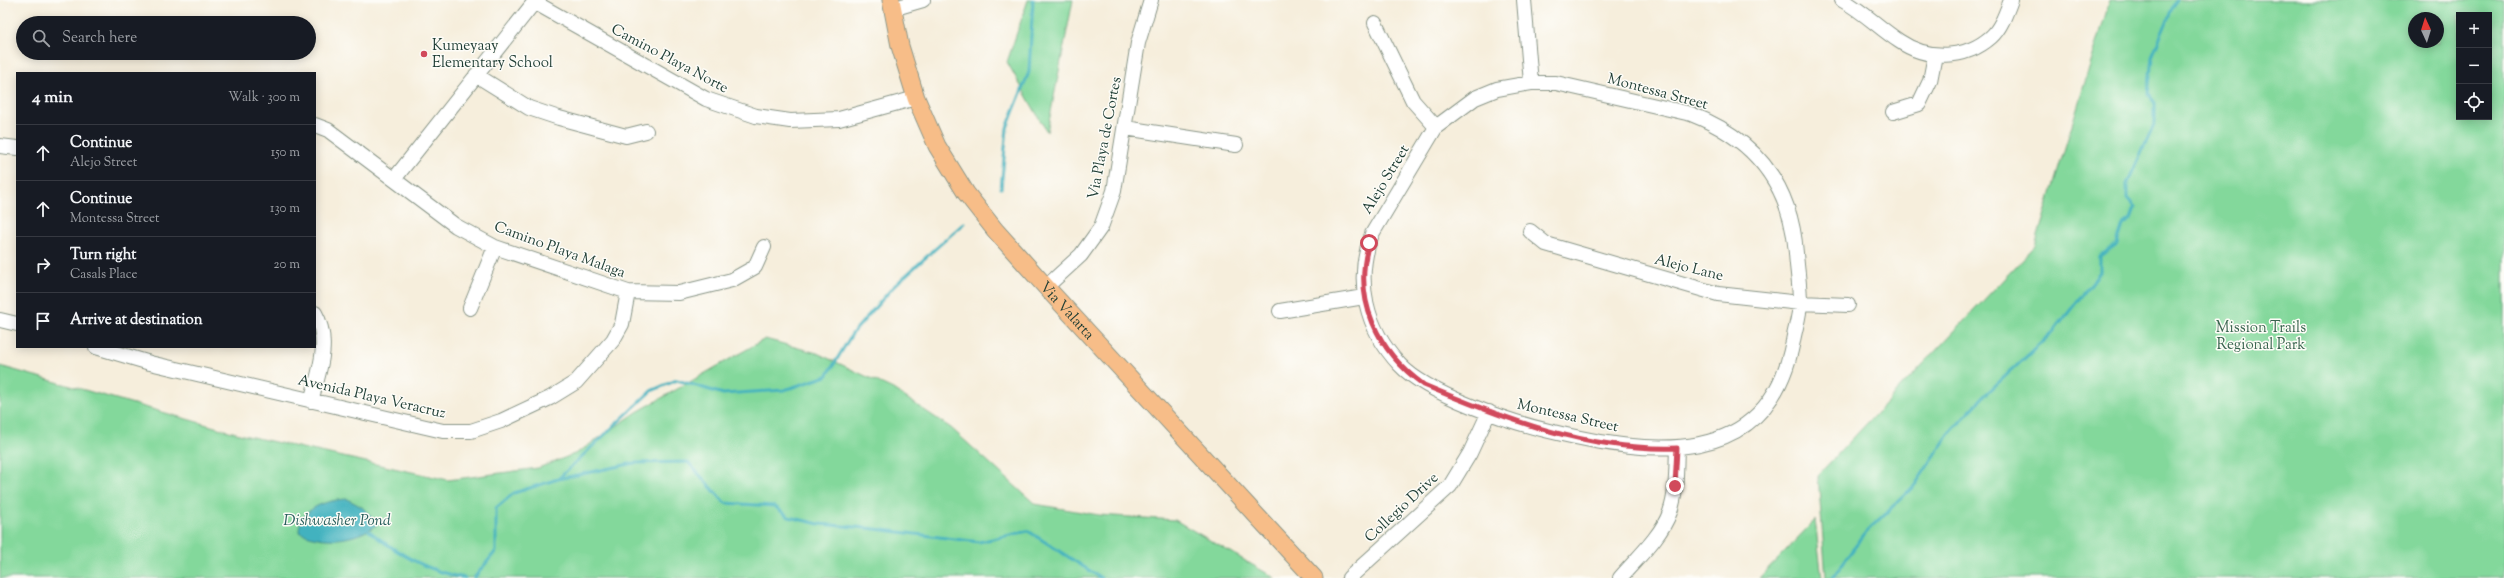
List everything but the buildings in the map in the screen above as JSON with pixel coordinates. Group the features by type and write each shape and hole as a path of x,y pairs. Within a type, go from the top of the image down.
{"main road":[{"name":"Via Valarta","path":"891,5 916,98 937,146 966,194 998,234 1046,287 1314,578"}],"street":[{"path":"891,5 924,0"},
{"name":"Via Playa de Cortes","path":"1046,287 1081,255 1101,227 1114,192 1138,43 1152,0"},
{"path":"1524,0 1531,83"},
{"path":"1850,2 1900,42 1921,52 1934,55 1953,55 1973,49 1991,37 2004,19 2011,0"},
{"path":"395,178 535,1"},
{"name":"Camino Playa Norte","path":"535,1 706,99 750,115 790,121 839,119 916,98"},
{"path":"1375,23 1413,101 1436,126"},
{"path":"1893,112 1920,104 1930,81 1934,55"},
{"path":"476,75 529,108 551,116 626,136 646,131"},
{"name":"Alejo Street","path":"1489,412 1424,385 1402,368 1377,334 1364,297 1364,262 1372,234 1436,126 1475,98 1497,89 1531,83"},
{"name":"Montessa Street","path":"1489,412 1528,426 1604,444 1677,448 1703,445 1728,436 1751,421 1768,403 1780,384 1789,363 1800,303 1795,240 1790,214 1775,180 1748,147 1710,122 1691,114 1556,83 1531,83"},
{"name":"Camino Playa Malaga","path":"316,125 328,130 395,178 456,226 495,247 628,292 679,293 732,280 755,267 764,247"},
{"path":"1125,128 1236,145"},
{"path":"0,146 16,148"},
{"name":"Alejo Lane","path":"1530,231 1546,244 1718,294 1800,303 1848,305"},
{"path":"470,308 495,247"},
{"name":"Avenida Playa Veracruz","path":"100,348 150,362 311,401 443,431 471,431 500,421 550,398 576,382 613,340 622,324 628,292"},
{"path":"1280,311 1364,297"},
{"path":"311,401 321,365 323,343 320,322 316,315"},
{"path":"0,320 16,324"},
{"name":"Collegio Drive","path":"1349,578 1450,486 1470,453 1489,412"},
{"path":"1620,578 1656,535 1669,513 1675,486 1677,448"}],"green space":[{"path":"1028,0 1073,0 1047,132 1007,62"},
{"name":"Mission Trails Regional Park","path":"2110,0 2504,0 2504,578 1826,578 1818,475 2035,246"},
{"path":"765,339 817,353 893,389 951,428 1035,504 1099,515 1175,520 1275,578 0,578 0,366 243,435 448,480 538,468 577,453 637,412"},
{"path":"1815,520 1822,578 1759,578"}],"water":[{"name":"Dishwasher Pond","path":"347,499 362,507 378,524 360,534 340,539 319,538 299,532 300,524 309,511 331,501"}],"waterway":[{"path":"1001,188 1007,128 1029,72 1033,0"},
{"path":"1832,578 1866,532 1915,485 1949,434 1984,396 2054,331 2100,272 2100,256 2117,244 2123,225 2131,219 2135,208 2127,199 2127,184 2155,122 2155,103 2148,94 2152,57 2176,0"},
{"path":"559,478 651,391 677,380 723,394 784,390 827,376 852,334 894,286 964,223"},
{"path":"474,578 496,551 496,508 514,493 558,479 634,463 688,462 725,503 774,506 789,517 819,524 867,528 979,542 1028,531 1101,578"},
{"path":"369,531 414,561 438,571 465,578"}],"place":[{"name":"Kumeyaay Elementary School","path":"424,54"}],"route":[{"path":"1369,243 1363,273 1364,297 1367,309 1377,334 1384,346 1402,368 1413,377 1424,385 1489,412 1528,426 1604,444 1661,449 1677,448 1675,486"}]}
